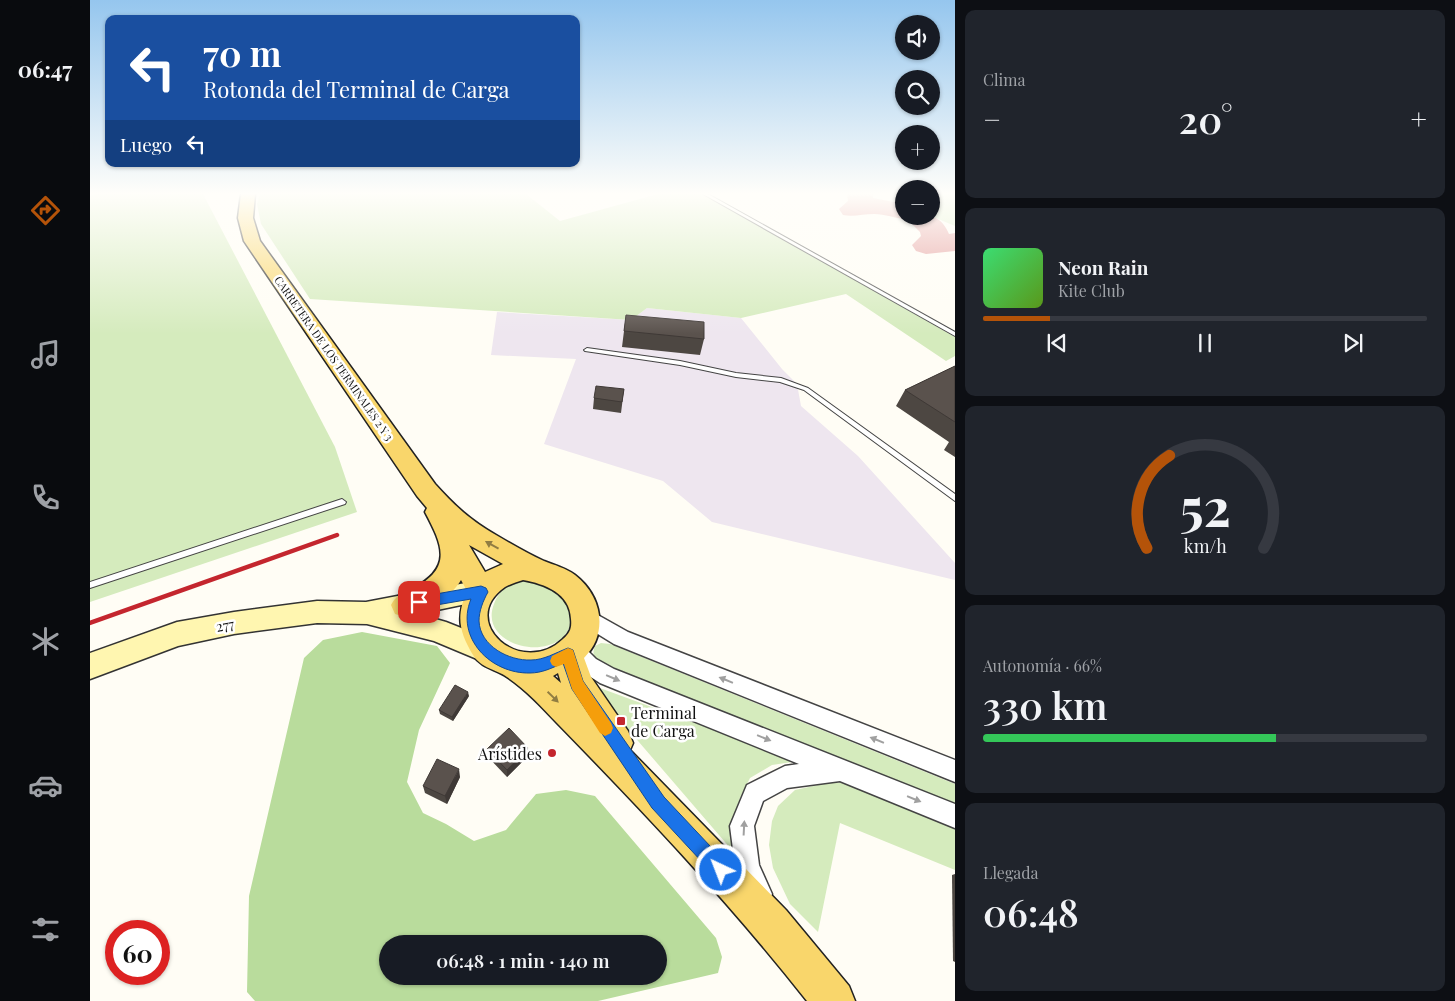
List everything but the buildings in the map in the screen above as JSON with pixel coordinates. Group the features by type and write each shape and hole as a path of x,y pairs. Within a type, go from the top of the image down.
{"main road":[{"name":"CARRETERA DE LOS TERMINALES 2 Y 3","path":"252,241 426,490 481,592"},
{"name":"CARRETERA DE LOS TERMINALES 2 Y 3","path":"426,490 453,520 487,543 534,569"},
{"path":"405,605 424,597 436,589 450,573 455,562 451,536"},
{"path":"502,659 530,667 544,665 571,652 582,638 587,617 579,596 568,583 552,574 534,569 510,572 489,583 476,601 473,622 479,641 562,706 658,803 772,924 834,1001"},
{"path":"571,652 577,684 658,803"}],"street":[{"name":"277","path":"366,613 481,592"},
{"name":"277","path":"90,666 177,634 234,623 318,612 366,613 437,630 502,659"},
{"path":"587,617 620,638 955,771"},
{"path":"571,652 607,676 955,816"},
{"path":"772,924 747,865 742,826 755,793 785,777 843,770"}],"lane":[{"path":"788,241 955,334"},
{"path":"587,350 680,363 736,375 781,380 794,384 806,389 955,498"},
{"path":"90,585 342,502"}],"shaded area":[{"path":"647,308 741,318 782,369 797,384 801,406 858,456 955,563 955,580 712,522 663,481 544,444 576,359 491,355 497,312 631,320"}],"green space":[{"path":"90,241 227,241 335,447 357,512 90,602"},
{"path":"272,241 786,241 955,337 955,356 946,361 846,294 741,318 647,308 631,320 310,299"},
{"path":"525,579 537,579 567,596 572,618 566,633 555,643 540,647 524,646 509,641 498,632 492,620 494,604 499,594 506,587"},
{"path":"362,632 437,646 450,663 419,730 407,782 423,813 474,841 506,830 536,794 566,790 595,796 716,938 722,957 718,973 667,985 667,935 379,935 379,985 667,985 598,1001 255,1001 247,992 249,896 304,658 323,640"},
{"path":"601,643 610,644 955,784 955,806 820,750 604,665 594,655 595,646"},
{"path":"589,684 799,761 772,765 750,778 740,798 734,820 737,856"},
{"path":"832,782 857,785 955,825 955,870 840,823 818,932 790,904 773,868 769,845 772,821 778,806 795,790"}],"taxiway":[{"path":"932,241 926,245 955,242"}],"railway":[{"path":"90,623 337,535"}],"slow traffic":[{"path":"556,661 568,654 577,684 605,728"}],"place":[{"name":"Terminal de Carga","path":"621,721"},
{"name":"Arístides","path":"552,753"}],"route":[{"path":"419,602 481,592 473,612 473,622 479,641 489,652 501,660 530,667 544,665 568,654 577,684 658,803 721,870"}]}
